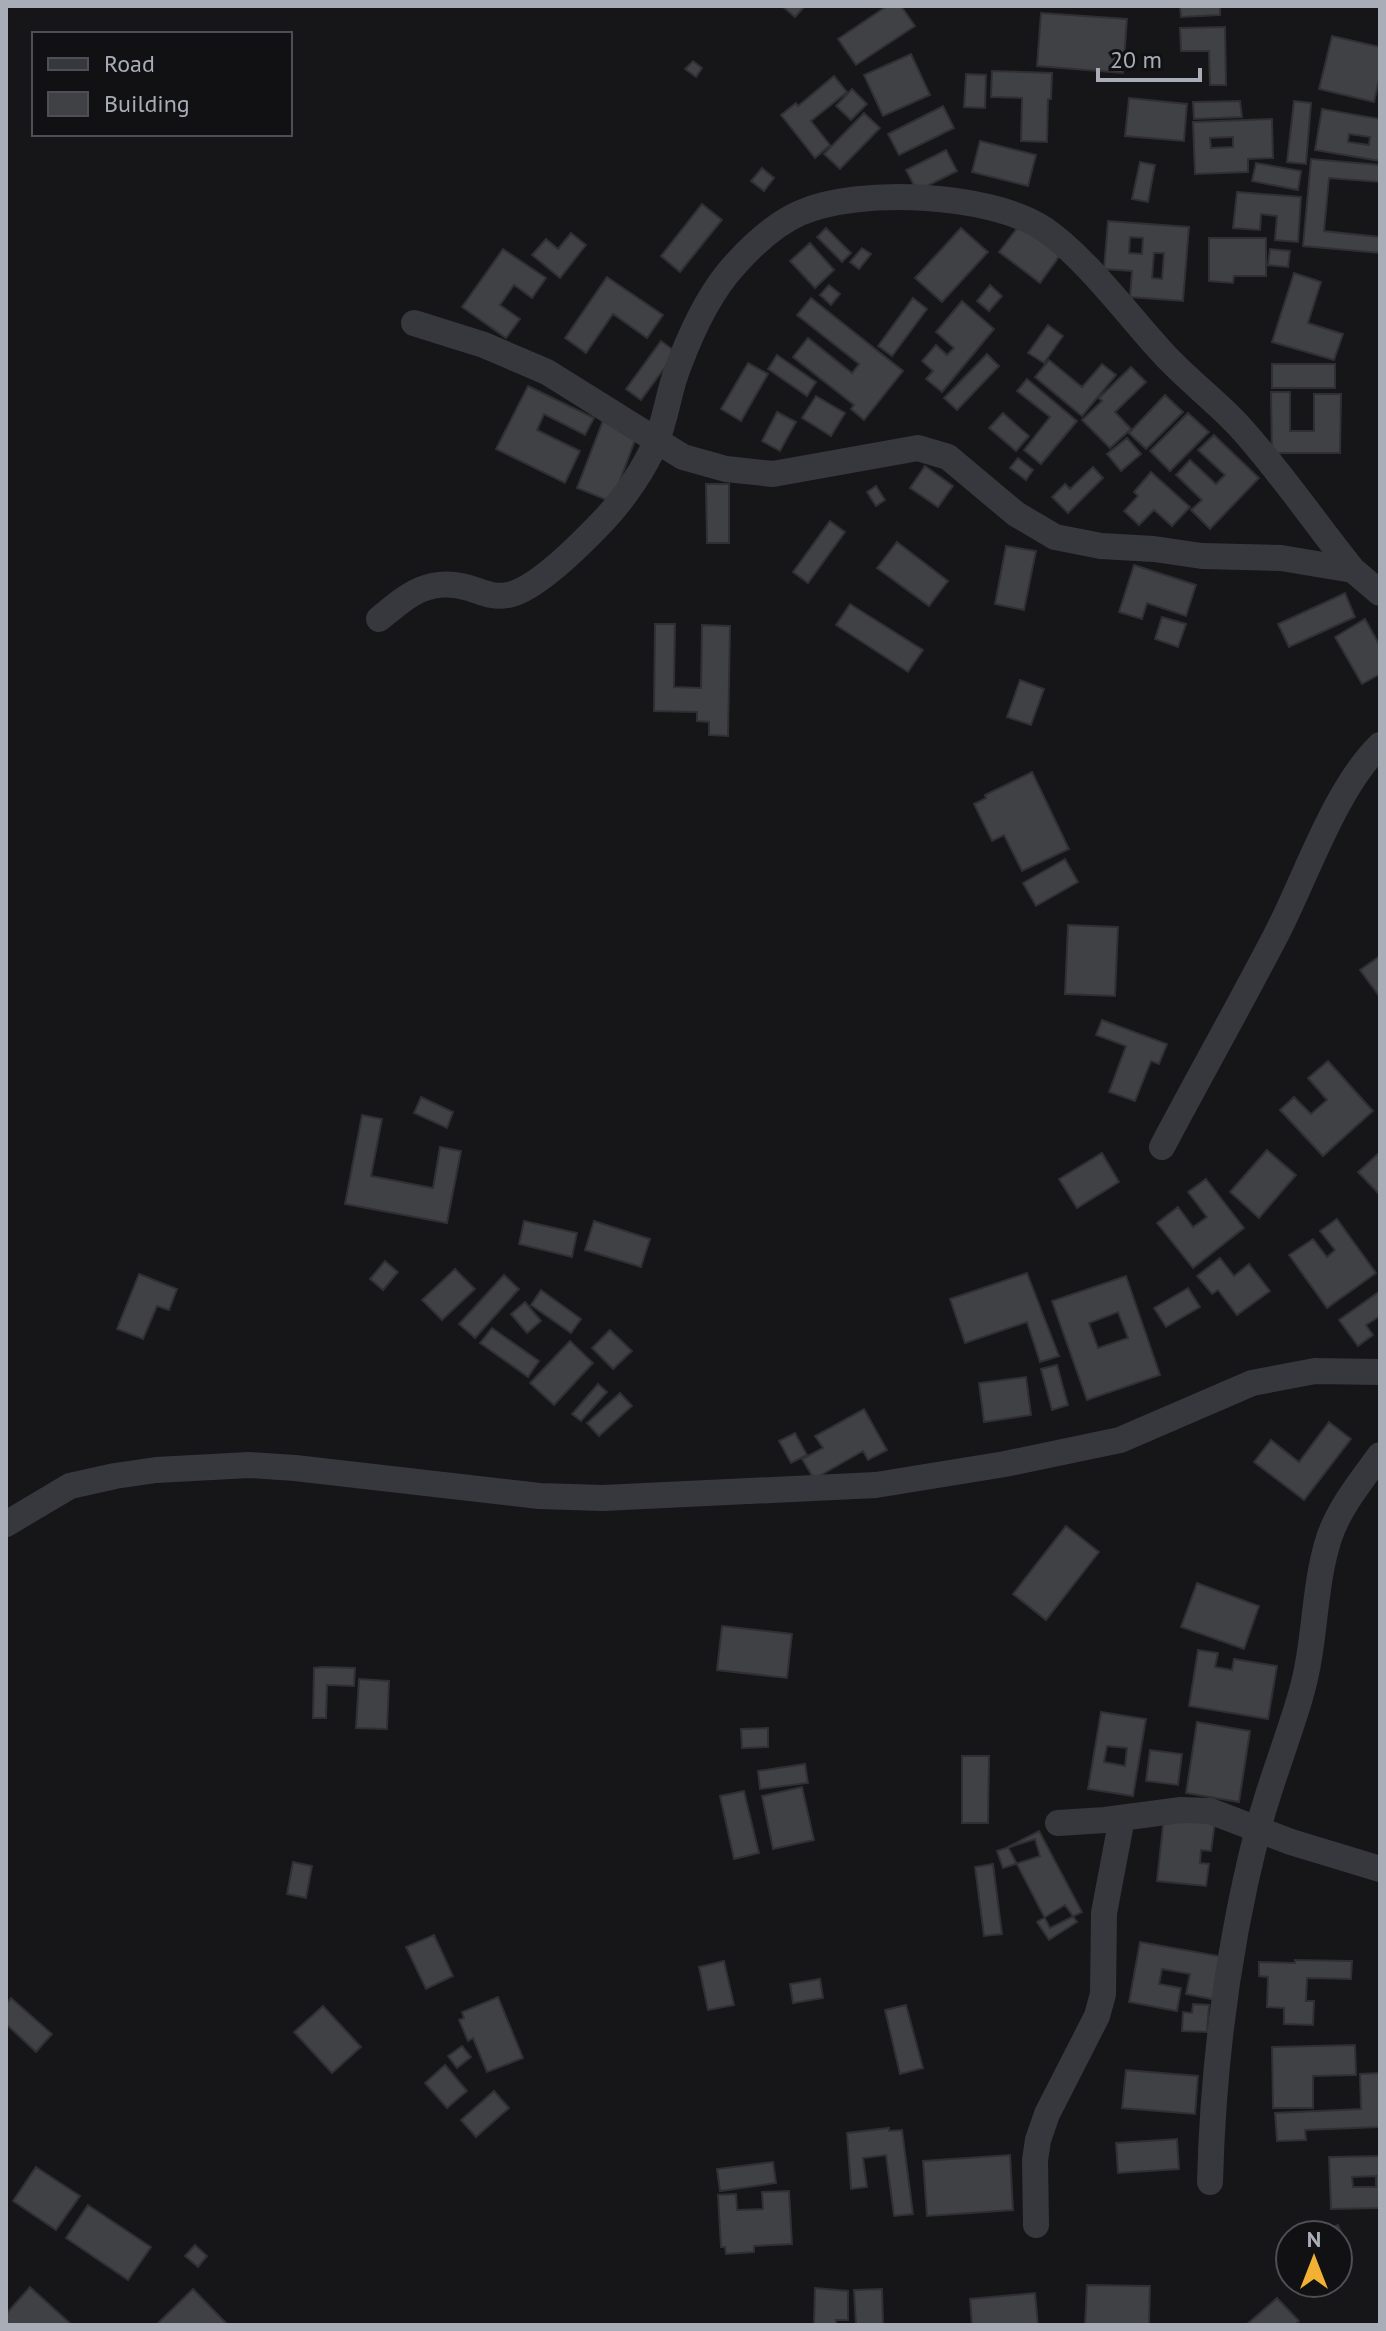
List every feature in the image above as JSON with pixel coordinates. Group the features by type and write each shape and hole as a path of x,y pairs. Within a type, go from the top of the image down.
{"street":[{"path":"379,619 402,599 426,586 447,582 489,596 509,595 548,573 604,520 633,481 657,440 675,377 697,324 726,275 763,235 801,213 864,198 942,199 995,208 1040,226 1064,244 1167,358 1239,426 1353,570 1380,593"},
{"path":"414,323 484,345 547,372 683,457 726,469 773,474 918,448 948,457 1016,514 1055,537 1101,546 1231,558 1281,558 1353,570"},
{"path":"1162,1147 1275,937 1338,807 1359,770 1380,745"},
{"path":"6,1524 70,1486 156,1470 217,1466 295,1468 539,1496 603,1498 876,1485 1005,1464 1120,1440 1252,1383 1315,1371 1380,1372"},
{"path":"1210,2182 1212,2100 1223,2009 1238,1915 1257,1831 1302,1691 1330,1536 1350,1497 1380,1455"},
{"path":"1058,1823 1181,1810 1210,1811 1231,1817 1257,1831 1380,1869"},
{"path":"1036,2225 1035,2160 1038,2140 1047,2114 1097,2016 1103,1994 1104,1913 1122,1818"}],"building":[{"path":"782,6 805,6 795,17"},
{"path":"887,6 901,6 915,26 856,65 838,39"},
{"path":"1180,6 1220,6 1220,15 1181,17"},
{"path":"1041,13 1127,19 1123,73 1037,66"},
{"path":"1225,27 1226,85 1210,85 1209,51 1181,51 1180,28"},
{"path":"1332,36 1380,47 1380,75 1374,102 1319,89"},
{"path":"911,54 930,95 883,116 864,75"},
{"path":"693,61 702,68 696,77 685,69"},
{"path":"992,71 1052,73 1047,142 1021,141 1022,98 991,97"},
{"path":"966,74 986,75 985,108 964,107"},
{"path":"834,76 847,92 811,121 830,145 815,158 781,115 796,103 798,106"},
{"path":"852,89 867,104 851,120 836,106"},
{"path":"1129,98 1187,104 1184,141 1125,136"},
{"path":"1240,101 1242,117 1194,119 1193,102"},
{"path":"1294,101 1311,103 1306,164 1287,162"},
{"path":"943,106 954,128 899,155 888,134"},
{"path":"1322,109 1380,119 1380,161 1315,150","holes":["1349,134 1370,137 1369,145 1348,142"]},
{"path":"864,113 880,128 840,169 824,154"},
{"path":"1272,119 1273,158 1248,159 1248,172 1195,174 1193,122","holes":["1233,137 1233,147 1211,148 1210,138"]},
{"path":"980,141 1036,155 1028,186 972,172"},
{"path":"946,150 957,171 917,191 906,170"},
{"path":"1311,159 1380,165 1380,182 1329,178 1324,231 1380,237 1380,253 1303,246"},
{"path":"1140,162 1155,165 1148,202 1132,199"},
{"path":"1256,163 1301,171 1298,190 1252,181"},
{"path":"762,168 774,178 764,191 751,181"},
{"path":"1237,192 1301,197 1298,242 1275,240 1277,216 1261,214 1260,230 1233,228"},
{"path":"702,204 722,220 680,272 661,256"},
{"path":"1108,221 1189,227 1183,301 1130,297 1132,271 1104,269","holes":["1130,237 1143,238 1142,254 1129,253","1154,253 1164,253 1162,279 1152,278"]},
{"path":"1021,223 1061,254 1040,283 999,252"},
{"path":"826,228 851,253 842,262 817,237"},
{"path":"961,228 988,252 942,302 915,278"},
{"path":"571,233 586,245 560,278 532,255 546,239 558,249"},
{"path":"1209,238 1266,238 1266,276 1234,276 1233,283 1209,281"},
{"path":"810,243 834,270 815,288 790,261"},
{"path":"862,248 871,254 859,269 850,262"},
{"path":"503,249 546,278 532,298 514,285 500,305 520,319 506,338 462,307"},
{"path":"1270,249 1290,251 1288,267 1268,265"},
{"path":"1294,273 1321,282 1308,323 1343,334 1334,360 1272,342"},
{"path":"607,277 663,315 647,338 613,314 586,353 565,338"},
{"path":"829,285 840,294 831,305 820,295"},
{"path":"990,285 1002,296 989,311 977,301"},
{"path":"811,298 903,371 864,420 851,409 854,405 793,357 808,338 852,373 859,364 797,315"},
{"path":"913,298 927,309 892,356 878,346"},
{"path":"962,301 994,329 942,392 926,379 933,371 922,361 936,345 947,355 954,348 936,332"},
{"path":"1048,325 1063,336 1044,363 1028,353"},
{"path":"661,341 676,352 641,400 626,389"},
{"path":"987,354 999,366 957,410 944,398"},
{"path":"777,355 816,382 807,396 768,369"},
{"path":"1049,360 1082,387 1102,364 1116,375 1082,416 1035,377"},
{"path":"748,363 768,374 741,421 721,409"},
{"path":"1272,364 1335,364 1335,388 1272,388"},
{"path":"1131,367 1146,382 1115,412 1131,429 1110,448 1082,420 1102,401 1099,398"},
{"path":"1027,379 1077,421 1041,464 1024,450 1050,417 1017,391"},
{"path":"528,386 594,418 585,435 544,414 537,430 580,451 565,483 496,449"},
{"path":"1271,392 1290,392 1290,431 1314,431 1314,394 1341,394 1340,453 1272,453"},
{"path":"1165,395 1183,412 1146,449 1129,433"},
{"path":"816,396 845,413 831,436 802,418"},
{"path":"777,412 796,422 780,451 762,441"},
{"path":"1003,413 1029,436 1016,451 989,428"},
{"path":"1188,413 1209,432 1170,471 1150,451"},
{"path":"604,418 638,432 612,502 577,488"},
{"path":"1214,435 1259,478 1210,529 1191,510 1202,500 1176,475 1190,460 1216,484 1225,475 1198,450"},
{"path":"1127,438 1141,454 1121,471 1107,454"},
{"path":"1018,458 1033,470 1026,480 1010,468"},
{"path":"925,466 953,486 938,507 910,488"},
{"path":"1093,467 1103,478 1068,513 1052,497 1065,484 1070,489"},
{"path":"1151,472 1190,507 1172,526 1154,510 1139,525 1124,511 1138,496 1134,492"},
{"path":"706,484 729,484 729,543 707,543"},
{"path":"876,486 885,500 876,506 867,492"},
{"path":"830,521 845,532 808,583 793,572"},
{"path":"897,542 948,581 929,606 877,568"},
{"path":"1006,546 1036,551 1024,610 995,604"},
{"path":"1134,565 1196,585 1186,616 1147,603 1142,619 1119,612"},
{"path":"1345,593 1355,617 1289,647 1278,624"},
{"path":"850,604 923,650 908,672 836,625"},
{"path":"1162,617 1186,624 1178,647 1155,639"},
{"path":"1365,619 1380,646 1380,674 1362,684 1335,637"},
{"path":"655,624 675,624 674,687 701,688 702,625 730,626 728,736 709,735 709,722 697,721 697,712 654,711"},
{"path":"1020,680 1044,689 1031,725 1007,717"},
{"path":"1032,772 1069,849 1022,871 1004,835 992,841 974,804 986,798 985,795"},
{"path":"1065,859 1078,882 1036,906 1023,883"},
{"path":"1068,925 1118,927 1115,996 1065,994"},
{"path":"1380,956 1380,996 1379,996 1360,970"},
{"path":"1102,1020 1167,1044 1159,1064 1151,1061 1135,1101 1109,1092 1126,1046 1096,1035"},
{"path":"1328,1061 1373,1111 1323,1156 1280,1110 1294,1097 1311,1114 1327,1100 1308,1078"},
{"path":"421,1097 453,1112 447,1128 414,1113"},
{"path":"362,1115 382,1119 371,1176 433,1188 440,1147 461,1151 447,1223 345,1204"},
{"path":"1267,1150 1296,1175 1259,1218 1230,1192"},
{"path":"1380,1152 1380,1195 1358,1172"},
{"path":"1102,1153 1119,1182 1077,1208 1059,1179"},
{"path":"1206,1179 1244,1228 1193,1268 1157,1223 1178,1207 1193,1227 1207,1217 1188,1192"},
{"path":"1337,1219 1376,1273 1327,1308 1289,1255 1313,1239 1327,1257 1335,1250 1320,1231"},
{"path":"524,1221 577,1233 572,1257 519,1244"},
{"path":"594,1221 650,1239 641,1267 585,1250"},
{"path":"1220,1258 1234,1276 1249,1264 1270,1291 1237,1315 1218,1290 1212,1294 1197,1276"},
{"path":"385,1261 398,1272 383,1290 370,1279"},
{"path":"455,1269 475,1289 442,1320 422,1300"},
{"path":"1027,1273 1059,1356 1040,1362 1027,1322 965,1343 950,1299"},
{"path":"139,1274 177,1289 169,1310 157,1306 143,1339 117,1329"},
{"path":"504,1275 519,1289 475,1338 459,1324"},
{"path":"1126,1276 1160,1375 1087,1400 1052,1301","holes":["1118,1312 1128,1338 1098,1348 1089,1323"]},
{"path":"1188,1288 1200,1307 1166,1327 1154,1308"},
{"path":"541,1290 581,1319 571,1333 531,1305"},
{"path":"1380,1291 1380,1316 1366,1325 1373,1335 1358,1346 1339,1320"},
{"path":"525,1302 541,1321 527,1333 511,1314"},
{"path":"492,1328 539,1361 528,1377 480,1343"},
{"path":"610,1330 632,1351 613,1369 592,1348"},
{"path":"570,1341 593,1363 554,1405 530,1383"},
{"path":"1057,1365 1068,1405 1052,1410 1041,1369"},
{"path":"1026,1377 1031,1415 984,1422 979,1383"},
{"path":"598,1384 607,1392 581,1421 572,1414"},
{"path":"620,1393 632,1406 599,1436 587,1423"},
{"path":"864,1409 887,1450 868,1460 863,1451 814,1479 802,1459 823,1448 815,1436"},
{"path":"1329,1422 1351,1439 1304,1500 1254,1462 1271,1440 1299,1462"},
{"path":"795,1433 807,1455 791,1463 779,1441"},
{"path":"1066,1526 1099,1552 1046,1620 1013,1594"},
{"path":"1197,1583 1259,1606 1244,1649 1181,1627"},
{"path":"722,1626 792,1634 787,1678 717,1670"},
{"path":"1198,1650 1218,1653 1215,1667 1232,1670 1234,1659 1277,1666 1268,1719 1189,1706"},
{"path":"314,1668 355,1668 354,1686 327,1685 326,1718 313,1718"},
{"path":"359,1679 389,1681 387,1729 356,1728"},
{"path":"1101,1712 1146,1719 1133,1796 1088,1789","holes":["1107,1746 1127,1748 1125,1766 1104,1762"]},
{"path":"1197,1722 1250,1731 1239,1802 1186,1793"},
{"path":"768,1728 768,1747 742,1748 741,1729"},
{"path":"1150,1750 1182,1754 1178,1785 1146,1781"},
{"path":"962,1756 989,1756 988,1823 962,1823"},
{"path":"805,1764 808,1783 760,1789 758,1771"},
{"path":"802,1787 814,1840 773,1849 762,1796"},
{"path":"744,1791 759,1853 734,1859 720,1796"},
{"path":"1164,1816 1215,1822 1211,1851 1201,1850 1200,1863 1209,1864 1206,1886 1157,1881"},
{"path":"1039,1831 1082,1912 1050,1928 1008,1847"},
{"path":"1035,1839 1040,1856 1003,1868 997,1851"},
{"path":"293,1862 312,1866 306,1898 287,1894"},
{"path":"993,1864 1002,1934 984,1936 975,1867"},
{"path":"1065,1905 1077,1922 1049,1940 1037,1922"},
{"path":"434,1935 453,1976 426,1989 406,1947"},
{"path":"1140,1942 1224,1957 1216,2000 1186,1994 1190,1974 1162,1969 1159,1984 1181,1988 1177,2011 1129,2002"},
{"path":"1295,1960 1352,1961 1351,1979 1307,1978 1306,2001 1314,2001 1313,2025 1284,2024 1284,2008 1267,2007 1268,1977 1259,1976 1259,1962 1295,1963"},
{"path":"724,1961 734,2005 708,2010 699,1967"},
{"path":"820,1979 823,1998 793,2003 790,1984"},
{"path":"498,1997 523,2058 487,2072 473,2038 468,2041 459,2020 464,2018 462,2012"},
{"path":"11,1998 52,2034 36,2052 6,2024 6,2004"},
{"path":"1193,2004 1209,2005 1207,2032 1182,2031 1183,2012 1192,2013"},
{"path":"906,2005 923,2068 900,2074 885,2010"},
{"path":"323,2006 361,2047 332,2073 294,2032"},
{"path":"1355,2045 1356,2075 1313,2076 1313,2108 1273,2108 1272,2047"},
{"path":"462,2046 471,2057 457,2068 448,2056"},
{"path":"445,2065 467,2091 447,2108 425,2083"},
{"path":"1126,2070 1198,2076 1195,2114 1122,2108"},
{"path":"1379,2073 1380,2127 1305,2130 1306,2140 1277,2141 1275,2113 1361,2109 1360,2074"},
{"path":"494,2091 509,2108 476,2137 461,2120"},
{"path":"889,2128 889,2131 902,2130 913,2214 894,2216 886,2155 863,2158 867,2187 851,2189 847,2133"},
{"path":"1177,2139 1179,2169 1118,2173 1116,2143"},
{"path":"1010,2155 1013,2210 927,2216 923,2161"},
{"path":"1380,2156 1380,2208 1331,2209 1329,2157","holes":["1376,2176 1376,2187 1353,2187 1352,2177"]},
{"path":"773,2162 776,2183 720,2191 717,2169"},
{"path":"36,2167 80,2196 56,2230 13,2201"},
{"path":"789,2191 792,2244 754,2246 754,2252 726,2254 725,2247 721,2247 718,2195 736,2194 737,2210 763,2209 762,2192"},
{"path":"88,2205 151,2247 128,2280 66,2238"},
{"path":"195,2245 207,2256 198,2267 185,2256"},
{"path":"1087,2285 1150,2286 1149,2325 1085,2325"},
{"path":"30,2287 72,2325 6,2325 6,2314"},
{"path":"815,2288 848,2291 848,2320 836,2320 836,2325 814,2325"},
{"path":"193,2289 228,2325 156,2325"},
{"path":"882,2289 883,2324 856,2325 854,2290"},
{"path":"1035,2293 1038,2325 972,2325 970,2299"},
{"path":"1276,2299 1299,2321 1295,2325 1246,2325"}]}
